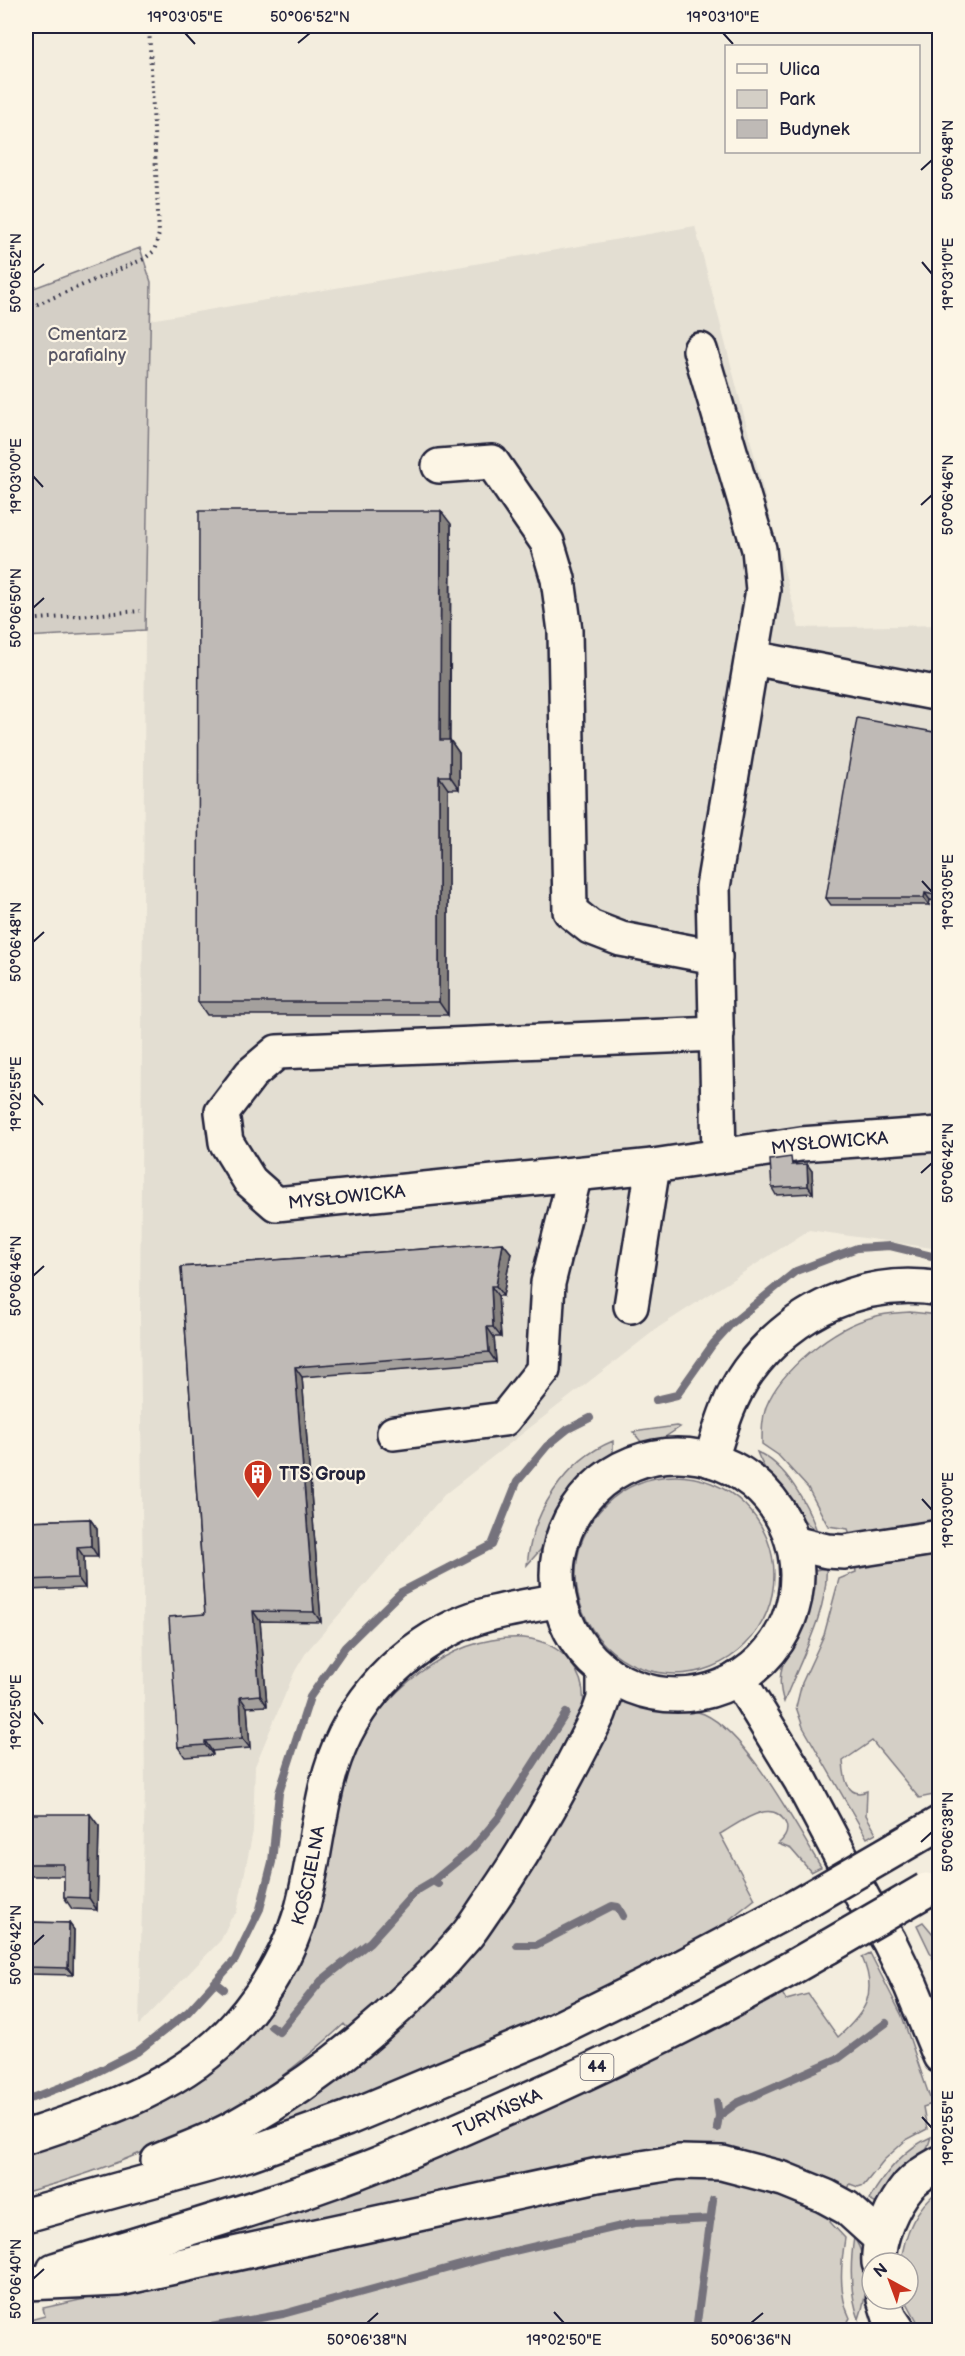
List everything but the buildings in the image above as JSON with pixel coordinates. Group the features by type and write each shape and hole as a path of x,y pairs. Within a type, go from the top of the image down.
{"main road":[{"path":"700,350 759,549 763,590 713,887 719,1156"},
{"path":"439,466 492,462 547,542 558,579 565,632 570,911 590,927 621,939 715,957"},
{"path":"752,658 939,694"},
{"name":"MYSŁOWICKA","path":"717,1034 277,1052 251,1074 222,1112 226,1142 250,1181 276,1204 653,1166 801,1144 939,1134"},
{"path":"631,1306 653,1166"},
{"path":"394,1433 504,1419 543,1370 548,1283 575,1174"},
{"path":"711,1460 723,1419 747,1372 776,1339 817,1308 856,1292 904,1286 939,1289"},
{"path":"680,1455 711,1460 738,1472 762,1490 781,1514 793,1543 797,1574 793,1605 782,1634 763,1658 738,1678 713,1689 685,1695 656,1694 604,1671 584,1651 568,1627 559,1600 557,1569 562,1539 575,1510 595,1487 620,1469 649,1458 680,1455"},
{"path":"793,1543 827,1551 844,1552 939,1537"},
{"name":"KOŚCIELNA","path":"26,2137 72,2121 156,2086 193,2064 230,2033 264,1991 289,1945 302,1907 331,1769 346,1730 370,1693 392,1669 411,1653 458,1625 559,1600"},
{"path":"39,2211 231,2129 293,2091 351,2049 410,1995 467,1935 514,1868 556,1799 599,1713 604,1699 604,1671"},
{"path":"738,1678 801,1781 864,1900 889,1941 911,1986 939,2056"},
{"path":"39,2211 248,2154 346,2119 536,2040 661,1978 797,1906 939,1823"},
{"name":"TURYŃSKA","path":"26,2281 194,2226 231,2217 358,2172 554,2088 781,1975 933,1885"},
{"path":"26,2281 119,2279 598,2175 679,2162 722,2163 793,2182 847,2208 880,2251 909,2185 939,2163"},
{"path":"888,2311 898,2331"}],"path":[{"path":"26,309 144,259 154,251 159,234 149,26"},
{"path":"26,620 140,611"}],"shaded area":[{"path":"695,226 799,628 939,625 939,1249 809,1230 659,1327 445,1494 307,1651 295,1671 255,1766 253,1831 237,1912 230,1920 221,1940 139,2025 145,1788 140,1316 145,630 150,320"}],"green space":[{"name":"Cmentarz parafialny","path":"140,248 151,282 145,630 26,637 26,291"},
{"path":"910,1312 939,1315 939,1523 851,1537 848,1529 828,1526 808,1488 778,1455 762,1444 762,1425 766,1407 773,1393 796,1364 826,1340 858,1322 873,1317"},
{"path":"680,1427 662,1439 643,1444 633,1432"},
{"path":"613,1441 613,1455 598,1462 563,1499 542,1548 527,1565 536,1526 553,1491 580,1462 595,1450"},
{"path":"757,1452 786,1475 801,1497 817,1531 782,1495"},
{"path":"665,1476 685,1476 722,1487 752,1512 767,1537 774,1565 770,1604 763,1622 738,1652 722,1663 704,1670 685,1674 665,1674 628,1663 598,1638 587,1622 580,1604 576,1585 576,1565 587,1528 612,1498 628,1487 646,1480"},
{"path":"939,1550 939,1794 919,1798 872,1741 843,1761 845,1779 850,1789 860,1793 867,1791 866,1815 876,1833 867,1838 803,1727 796,1707 802,1683 824,1635 839,1579 856,1572 855,1564"},
{"path":"826,1568 826,1584 818,1618 784,1702 780,1677 782,1666 805,1613 810,1571"},
{"path":"524,1638 551,1646 571,1662 582,1686 582,1714 574,1733 508,1850 471,1904 429,1955 350,2031 344,2024 289,2071 243,2102 214,2119 152,2148 88,2173 26,2192 26,2150 249,2035 273,2006 288,1981 344,1775 363,1734 399,1691 420,1672 444,1657 469,1646 496,1639"},
{"path":"625,1696 649,1707 696,1711 720,1724 737,1740 769,1782 821,1867 811,1872 791,1849 778,1844 784,1838 787,1830 780,1816 773,1812 755,1814 720,1834 755,1899 730,1919 732,1924 499,2037 247,2140 554,1828"},
{"path":"923,1922 939,1941 939,1971 917,1925"},
{"path":"870,1953 902,2016 932,2104 923,2107 927,2129 906,2140 884,2160 864,2185 858,2187 850,2184 847,2192 805,2171 761,2156 716,2148 200,2248 200,2244 392,2174 514,2124 782,1993 786,2000 808,1994 838,2037 856,2019 866,2002 869,1982 862,1957"},
{"path":"931,2137 925,2155 882,2207 869,2200 895,2163 912,2148"},
{"path":"703,2176 749,2183 834,2216 830,2222 845,2238 842,2289 850,2318 843,2330 26,2330 26,2321 45,2316 43,2308 629,2181"},
{"path":"939,2190 939,2330 922,2330 912,2311 920,2311 920,2251 903,2251 912,2222"},
{"path":"854,2237 861,2251 861,2311 859,2319 853,2299"}],"waterway":[{"path":"656,1400 677,1395 713,1344 731,1324 796,1271 857,1248 890,1246 940,1258"},
{"path":"27,2100 85,2078 137,2052 188,2012 235,1960 260,1909 272,1862 279,1793 310,1697 345,1647 401,1592 492,1545 517,1482 547,1446 568,1429 590,1418"},
{"path":"433,1881 472,1849 499,1817 566,1713"},
{"path":"271,2026 279,2032 321,1981 370,1942 416,1891 433,1881 438,1884"},
{"path":"517,1945 536,1945 612,1906 618,1907 623,1916"},
{"path":"215,1982 224,1989"},
{"path":"717,2128 719,2116 737,2103 839,2058 886,2023"},
{"path":"717,2102 719,2116"},
{"path":"696,2330 713,2200"},
{"path":"194,2330 283,2314 489,2257 634,2223 711,2219"}],"place":[{"name":"TTS Group","path":"258,1500"}]}
